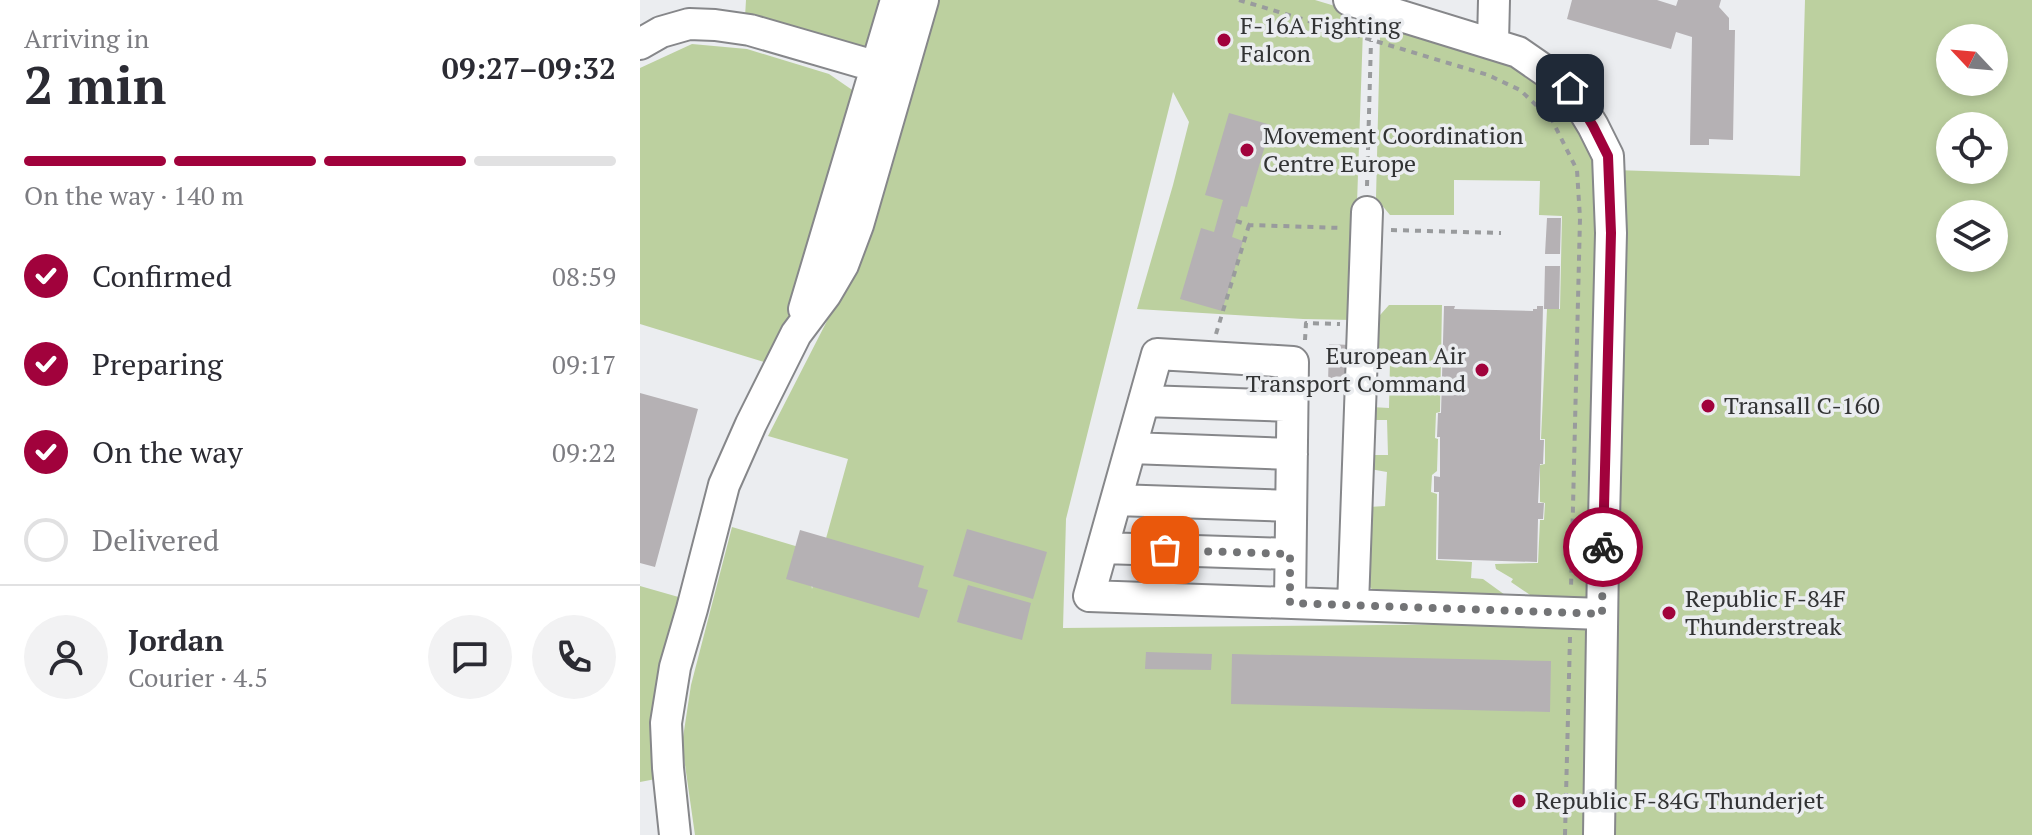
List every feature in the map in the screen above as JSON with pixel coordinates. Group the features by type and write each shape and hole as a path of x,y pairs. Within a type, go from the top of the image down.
{"lane":[{"path":"675,835 666,723 675,667 724,485 796,334 843,265 858,225 889,70 896,0"},
{"path":"889,70 923,0"},
{"path":"1349,0 1518,52 1570,88 1608,156 1611,233 1599,835"},
{"path":"1493,43 1494,0"},
{"path":"640,44 661,32 689,24 715,25 750,30 889,70"},
{"path":"1353,605 1367,212"},
{"path":"1290,603 1293,362 1157,354 1089,596 1602,614"},
{"path":"1144,401 1292,406"},
{"path":"1131,448 1292,454"},
{"path":"1116,500 1291,506"},
{"path":"1103,548 1290,554"}],"path":[{"path":"1239,0 1488,75 1520,90 1552,120 1577,170 1580,218 1565,835"},
{"path":"1367,212 1371,41"},
{"path":"1215,358 1217,331 1249,225"},
{"path":"1293,362 1305,346 1306,323 1363,325"}],"green space":[{"path":"746,0 884,0 874,49 745,17"},
{"path":"935,0 1315,0 1345,9 1363,29 1353,320 1137,309 1189,122 1173,92 1066,519 1063,628 1499,624 1587,627 1591,633 1586,835 695,835 682,744 691,685 732,527 802,548 812,589 848,459 768,436 849,278"},
{"path":"1805,0 2032,0 2032,835 1613,835 1614,170 1800,176"},
{"path":"1397,22 1502,56 1564,100 1588,137 1601,192 1589,595 1582,601 1536,599 1511,582 1513,579 1496,569 1495,564 1538,563 1540,520 1544,520 1545,503 1540,502 1540,465 1545,464 1545,439 1541,439 1547,309 1560,309 1562,216 1539,215 1540,181 1454,180 1454,215 1390,215 1376,198 1380,34"},
{"path":"692,44 747,49 829,74 861,96 794,308 776,357 764,362 640,324 640,68"},
{"path":"1389,305 1442,305 1440,412 1436,413 1435,438 1438,439 1437,471 1432,475 1431,492 1437,494 1436,560 1472,562 1471,578 1483,579 1512,600 1374,592 1367,583 1369,507 1385,506 1387,472 1370,469 1370,455 1388,455 1387,420 1371,420 1371,407 1389,408 1390,361 1372,358 1373,323"},
{"path":"640,586 682,598 661,778 640,782"}],"building":[{"path":"1572,0 1657,0 1676,6 1678,0 1721,0 1719,7 1729,18 1729,30 1735,30 1733,140 1709,139 1709,145 1690,145 1692,37 1676,32 1671,49 1567,19"},
{"path":"1229,113 1271,125 1247,207 1241,206 1232,237 1243,241 1222,311 1180,299 1201,228 1214,232 1223,200 1205,195"},
{"path":"1547,218 1561,218 1560,254 1545,254"},
{"path":"1545,266 1560,266 1559,309 1544,309"},
{"path":"1444,306 1455,306 1454,309 1533,311 1537,306 1543,306 1540,440 1544,440 1538,503 1544,503 1543,519 1538,519 1537,562 1438,559 1439,492 1434,492 1434,476 1440,477 1440,437 1437,437 1438,413 1441,413"},
{"path":"1329,344 1350,345 1349,384 1328,383"},
{"path":"640,393 698,409 655,567 640,563"},
{"path":"967,529 1047,552 1033,599 953,576"},
{"path":"800,530 924,566 918,587 928,590 919,618 786,579"},
{"path":"968,585 1031,603 1022,640 957,622"},
{"path":"1146,652 1212,654 1211,670 1145,669"},
{"path":"1232,654 1551,661 1550,712 1231,704"}],"way so far":[{"path":"1165,550 1290,554 1290,603 1602,614 1603,547"}],"place":[{"name":"F-16A Fighting Falcon","path":"1224,40"},
{"name":"Movement Coordination Centre Europe","path":"1247,150"},
{"name":"European Air Transport Command","path":"1482,370"},
{"name":"Transall C-160","path":"1708,406"},
{"name":"Republic F-84F Thunderstreak","path":"1669,613"},
{"name":"Republic F-84G Thunderjet","path":"1519,801"}],"route":[{"path":"1570,88 1608,156 1611,233 1603,547"}]}
